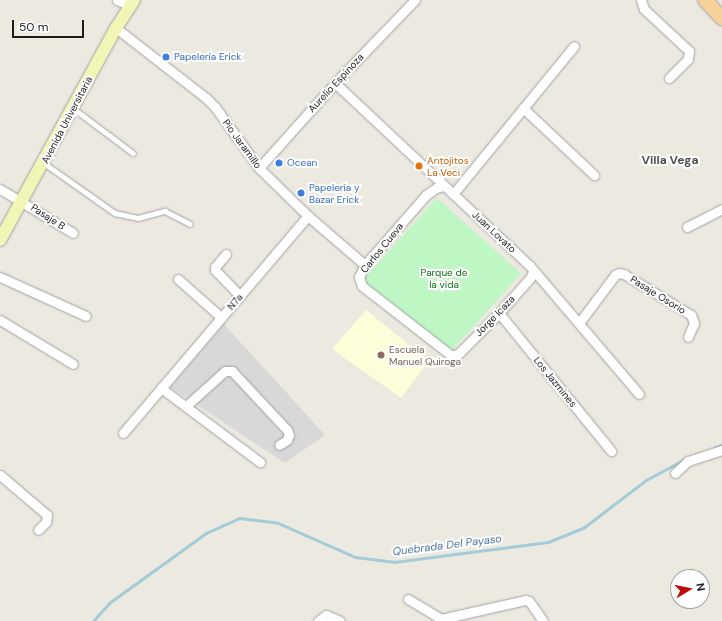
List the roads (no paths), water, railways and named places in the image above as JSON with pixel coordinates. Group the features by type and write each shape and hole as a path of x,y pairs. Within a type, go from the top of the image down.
{"main road":[{"path":"705,0 722,18"}],"street":[{"path":"117,0 132,3"},
{"name":"Aurelio Espinoza","path":"259,168 335,83 415,0"},
{"path":"642,0 644,9 689,51 688,58 669,78"},
{"name":"Avenida Universitaria","path":"0,240 23,202 116,28 132,3"},
{"name":"Pio Jaramillo","path":"116,28 206,98 215,107 259,168 308,216 366,265"},
{"path":"453,194 574,46"},
{"name":"Juan Lovato","path":"335,83 530,266 639,394"},
{"path":"523,108 594,175"},
{"name":"Carlos Cueva","path":"444,186 436,188 426,195 366,265 359,277 362,286 452,356"},
{"name":"Pasaje B","path":"0,189 73,234"},
{"path":"686,227 722,209"},
{"name":"N7a","path":"123,433 308,216"},
{"path":"226,254 215,266 215,270 240,296"},
{"name":"Jorge Icaza","path":"452,356 459,352 499,313 531,277 533,271"},
{"name":"Pasaje Osorio","path":"579,323 615,275 619,273 624,274 691,315 694,322 688,337"},
{"path":"0,277 86,316"},
{"path":"178,279 221,317"},
{"name":"Los Jazmines","path":"499,313 610,451"},
{"path":"0,320 73,364"},
{"path":"186,406 225,370 232,371 287,430 287,440 280,445"},
{"path":"161,388 260,462"},
{"path":"675,473 688,461 722,450"},
{"path":"0,475 47,515 46,522 38,530"},
{"path":"408,598 441,619 525,600 529,601 543,621"},
{"path":"318,621 326,615 340,621"}],"lane":[{"path":"73,108 133,153"},
{"path":"44,163 115,213 138,218 165,211 190,224"}],"waterway":[{"name":"Quebrada Del Payaso","path":"714,448 722,445"},
{"name":"Quebrada Del Payaso","path":"93,621 109,603 206,533 240,518 278,523 355,557 394,562 548,542 583,528 646,480 685,459"}],"place":[{"name":"Papelería Erick","path":"166,57"},
{"name":"Ocean","path":"279,163"},
{"name":"Antojitos La Veci","path":"419,166"},
{"name":"Papelería y Bazar Erick","path":"301,193"},
{"name":"Escuela Manuel Quiroga","path":"381,355"}],"district":[{"name":"Villa Vega","path":"670,161"}],"park label":[{"name":"Parque de la vida","path":"444,278"}]}
